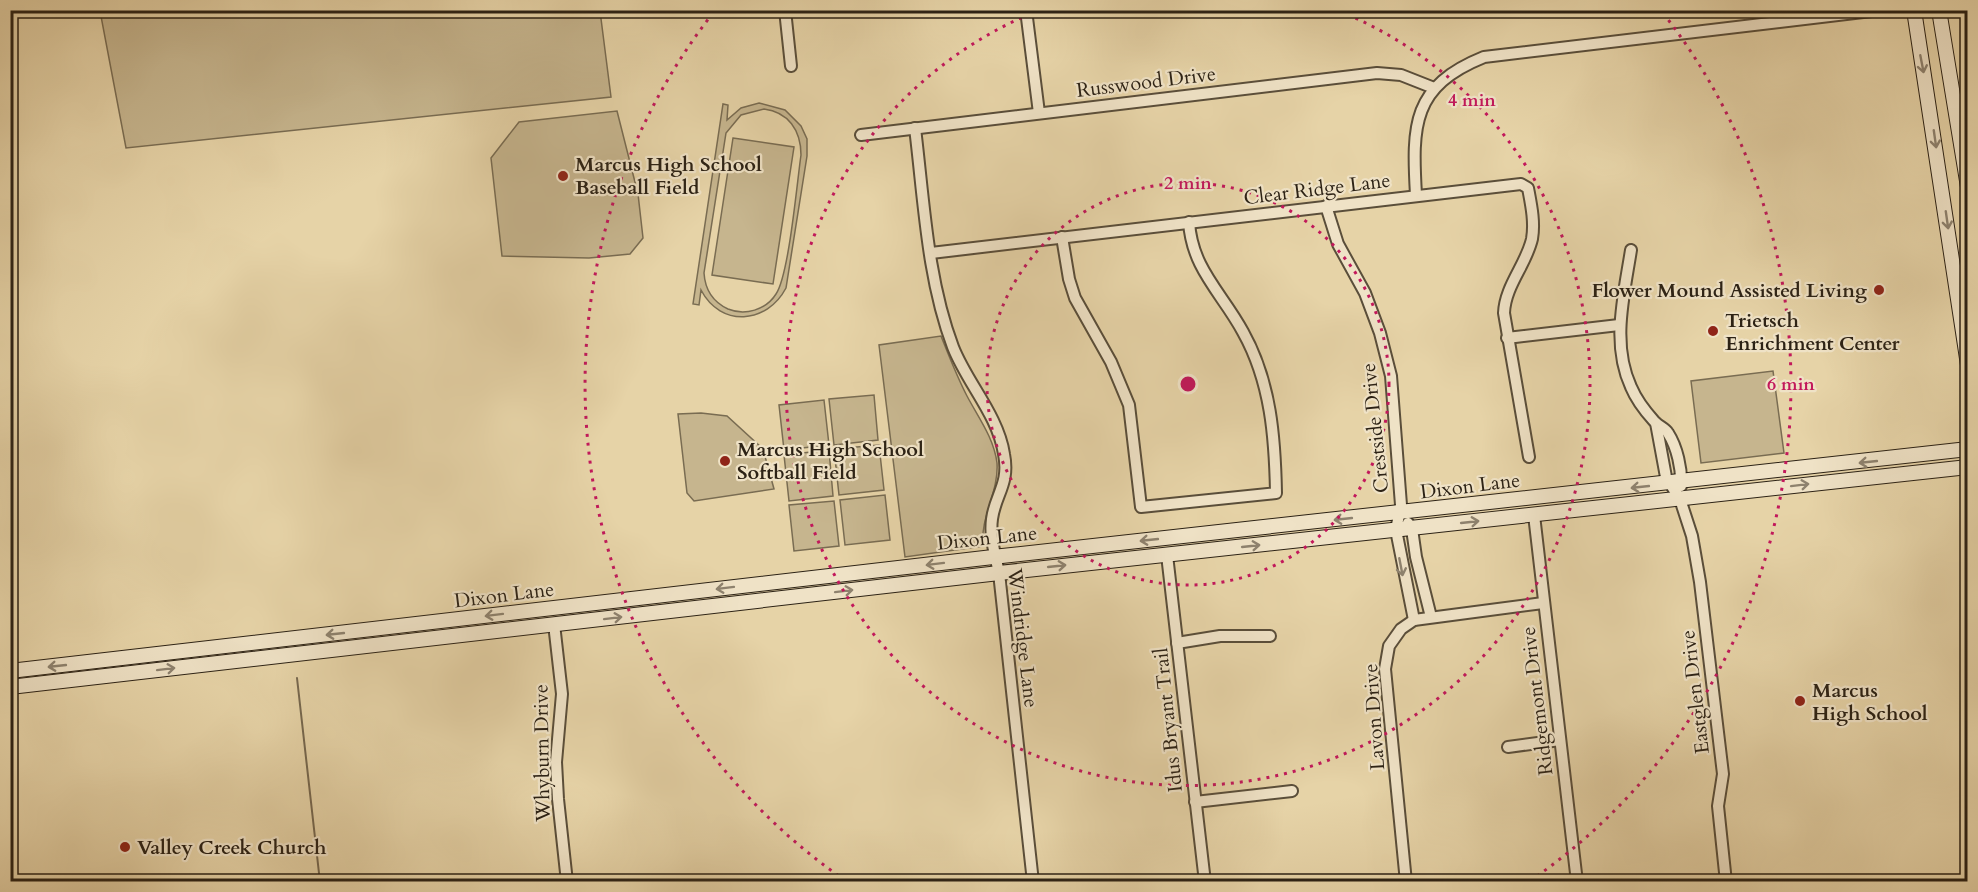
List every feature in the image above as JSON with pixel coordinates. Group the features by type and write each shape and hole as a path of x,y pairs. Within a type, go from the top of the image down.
{"main road":[{"path":"1914,10 1968,365"},
{"path":"1938,10 1968,187"},
{"name":"Dixon Lane","path":"10,671 993,557 1968,450"},
{"path":"1892,460 1894,474"},
{"name":"Dixon Lane","path":"10,687 999,573 1968,467"},
{"path":"1740,476 1742,492"},
{"path":"393,628 394,643"},
{"path":"104,661 108,676"}],"street":[{"path":"785,10 791,66"},
{"path":"1026,10 1039,113"},
{"path":"1416,195 1415,129 1421,110 1434,88 1445,76 1464,65 1485,57 1506,53 1880,10"},
{"name":"Russwood Drive","path":"861,135 1377,73 1401,75 1434,88"},
{"name":"Windridge Lane","path":"915,128 934,281 954,349 987,411 1004,451 1006,465 1003,491 992,517 993,557 999,573 1034,882"},
{"name":"Clear Ridge Lane","path":"931,253 1517,183 1528,188 1533,222 1532,239 1505,299 1507,338"},
{"name":"Crestside Drive","path":"1326,206 1338,244 1365,293 1380,333 1391,376 1401,513"},
{"path":"1062,237 1069,279 1075,298 1111,362 1129,405 1141,507 1276,493 1272,424 1262,378 1244,333 1195,257 1189,222"},
{"name":"Eastglen Drive","path":"1631,250 1619,325 1624,366 1630,387 1656,423 1667,431 1677,452 1674,483 1694,543 1723,774 1718,806 1726,882"},
{"path":"1529,457 1507,338 1619,325"},
{"path":"1401,513 1412,529 1416,557 1431,617"},
{"path":"1401,513 1396,530 1414,620 1544,603"},
{"name":"Ridgemont Drive","path":"1534,515 1577,882"},
{"name":"Idus Bryant Trail","path":"1167,555 1205,882"},
{"name":"Lavon Drive","path":"1406,882 1385,669 1389,646 1401,629 1414,620"},
{"name":"Whyburn Drive","path":"554,624 562,694 556,762 567,882"},
{"path":"1178,643 1220,636 1270,636"},
{"path":"1508,747 1560,740"},
{"path":"1195,802 1292,791"}],"shaded area":[{"path":"100,11 600,11 611,97 126,148"},
{"path":"759,103 785,110 801,126 807,139 807,156 786,288 768,309 744,317 732,316 720,311 701,290 699,305 693,304 723,104 728,105 727,120 741,108","holes":["764,109 780,114 792,124 800,146 801,155 789,249 781,284 772,300 755,310 735,311 714,299 708,290 704,273 726,133 741,115"]},
{"name":"Marcus High School Baseball Field","path":"617,111 638,194 643,238 630,254 589,258 502,256 491,158 519,122"},
{"path":"733,138 794,147 773,284 712,275"},
{"path":"941,336 967,396 993,445 997,474 984,525 983,546 905,557 879,345"},
{"path":"1773,371 1784,453 1701,463 1691,381"},
{"path":"874,395 878,440 834,445 829,399"},
{"path":"824,400 829,445 784,450 779,405"},
{"name":"Marcus High School Softball Field","path":"701,413 727,416 763,449 774,489 694,501 687,493 678,414"},
{"path":"879,445 884,490 839,495 834,449"},
{"path":"829,450 833,496 789,501 784,455"},
{"path":"885,495 890,540 845,545 840,500"},
{"path":"834,501 839,546 794,551 789,505"}],"waterway":[{"path":"297,678 320,882"}],"place":[{"name":"Marcus High School Baseball Field","path":"563,176"},
{"name":"Flower Mound Assisted Living","path":"1879,290"},
{"name":"Trietsch Enrichment Center","path":"1713,331"},
{"name":"Marcus High School Softball Field","path":"725,461"},
{"name":"Marcus High School","path":"1800,701"},
{"name":"Valley Creek Church","path":"125,847"}]}
